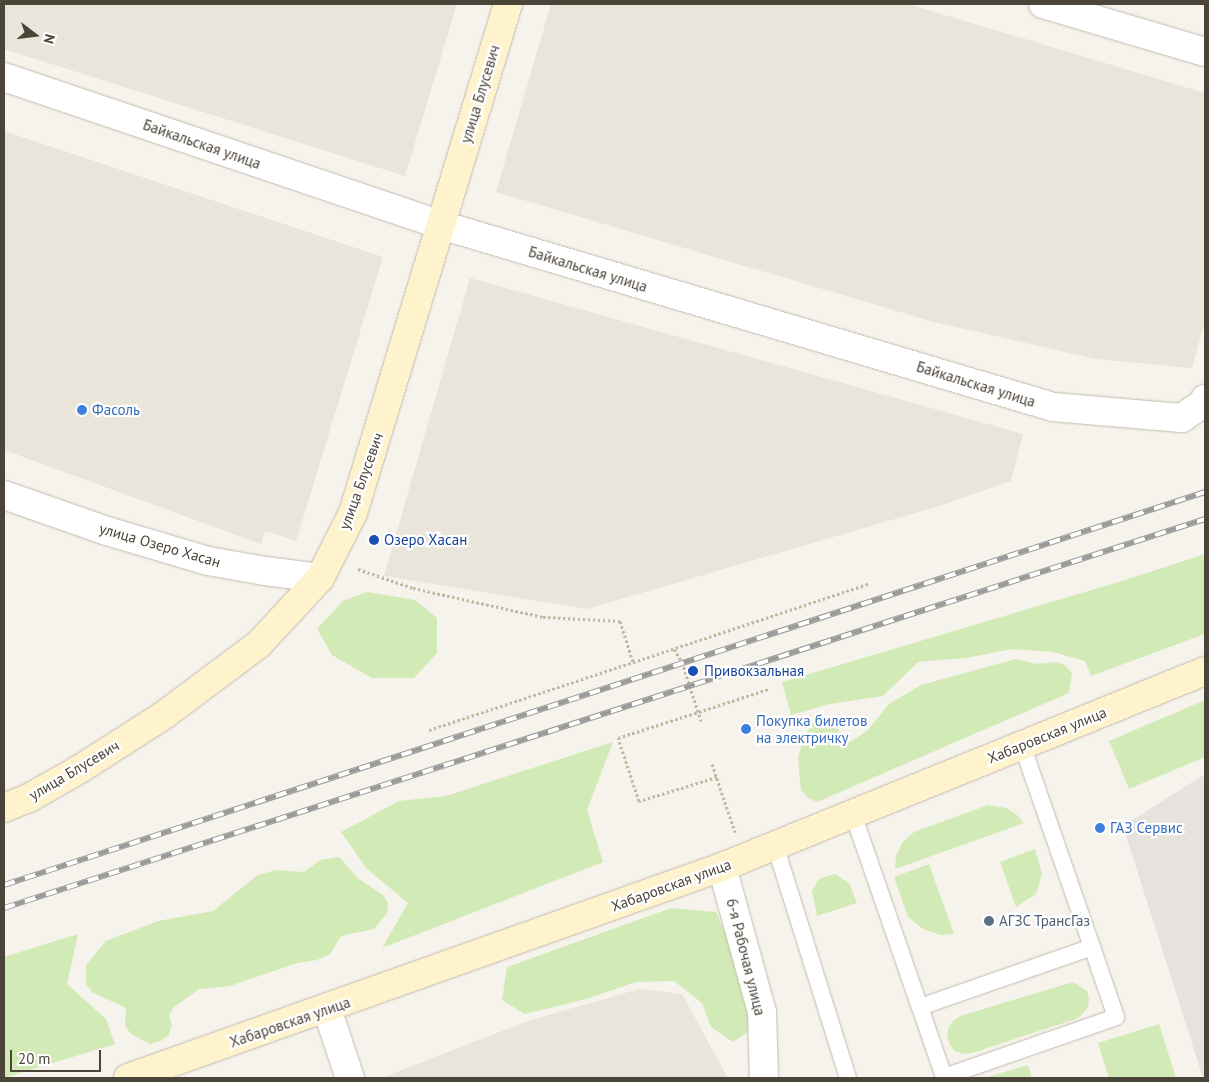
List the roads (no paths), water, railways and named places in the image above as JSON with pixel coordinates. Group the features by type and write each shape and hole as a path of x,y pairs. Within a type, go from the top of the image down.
{"main road":[{"name":"улица Блусевич","path":"4,808 29,798 80,769 164,715 258,645 325,569 356,504 508,4"},
{"name":"Хабаровская улица","path":"128,1078 327,1009 722,866 1205,671"}],"street":[{"path":"1043,4 1205,52"},
{"name":"Байкальская улица","path":"4,77 441,225 1053,407 1182,418 1202,404 1205,399"},
{"name":"улица Озеро Хасан","path":"4,495 107,532 208,560 265,572 325,569"},
{"name":"6-я Рабочая улица","path":"722,866 762,1012 764,1078"},
{"path":"327,1009 350,1078"}],"lane":[{"path":"853,814 944,1077 1116,1017 1022,745"},
{"path":"775,845 848,1078"},
{"path":"920,1007 1092,947"}],"railway":[{"path":"4,885 1205,492"},
{"path":"4,908 1205,519"}],"place":[{"name":"Фасоль","path":"82,410"},
{"name":"Озеро Хасан","path":"374,540"},
{"name":"Привокзальная","path":"693,671"},
{"name":"Покупка билетов на электричку","path":"746,729"},
{"name":"ГАЗ Сервис","path":"1100,828"},
{"name":"АГЗС ТрансГаз","path":"989,921"}]}
